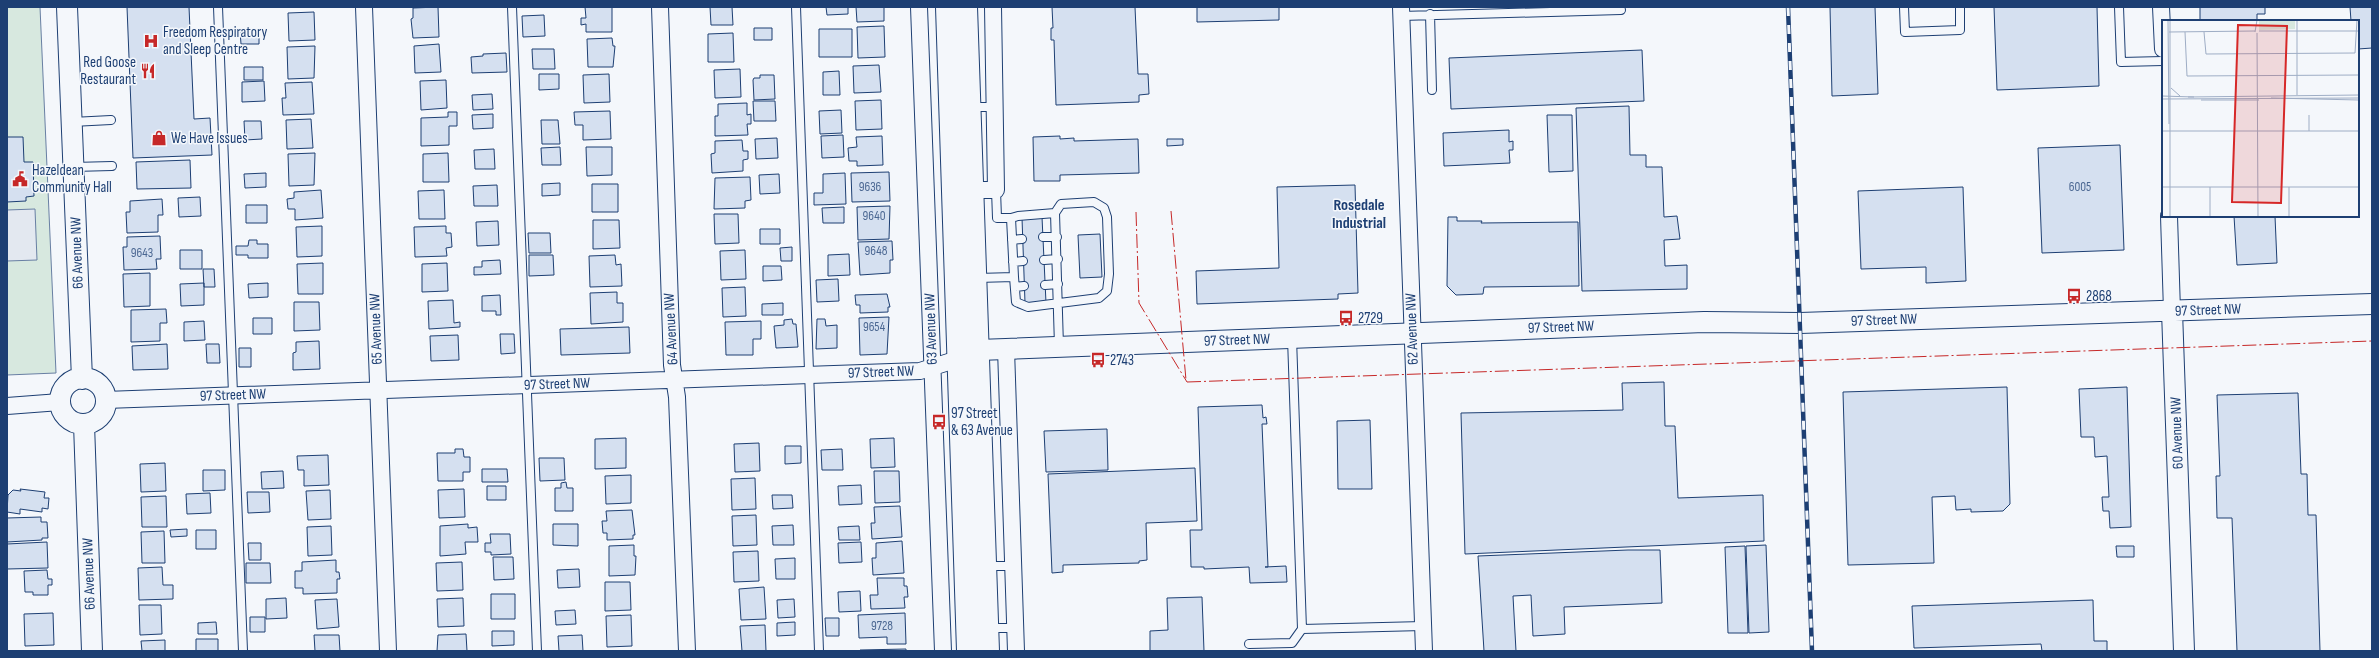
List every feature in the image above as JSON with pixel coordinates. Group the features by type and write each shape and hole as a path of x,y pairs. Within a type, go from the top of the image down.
{"main road":[{"name":"63 Avenue NW","path":"947,7 968,651"},
{"path":"966,7 988,651"}],"street":[{"name":"66 Avenue NW","path":"67,7 82,379"},
{"name":"65 Avenue NW","path":"364,7 388,651"},
{"name":"64 Avenue NW","path":"660,7 672,365 677,397 687,651"},
{"name":"63 Avenue NW","path":"919,7 943,651"},
{"path":"973,190 996,190 996,107 993,7"},
{"path":"2162,7 2162,20"},
{"name":"62 Avenue NW","path":"1401,12 1424,651"},
{"name":"60 Avenue NW","path":"2169,217 2184,651"},
{"name":"97 Street NW","path":"105,400 920,371 958,359 978,350 1704,322 1800,323 2372,304"},
{"path":"1006,349 1016,651"},
{"path":"82,379 89,380 100,387 105,400 102,414 91,423 84,424 75,423 68,418 62,411 60,402 64,389 69,384 82,379"},
{"path":"7,406 60,402"},
{"name":"66 Avenue NW","path":"84,424 92,651"}],"lane":[{"path":"218,7 243,651"},
{"path":"512,7 537,651"},
{"path":"796,7 820,651"},
{"path":"1904,7 1905,32 1960,30 1960,7"},
{"path":"2118,7 2121,62 2162,61"},
{"path":"1401,12 1430,14 1621,10"},
{"path":"1430,14 1432,90"},
{"path":"970,107 996,107"},
{"path":"72,122 111,120"},
{"path":"73,167 112,166"},
{"path":"996,190 997,218 1011,218 1055,213"},
{"path":"1011,218 1016,302 1023,305 1058,304 1099,298 1106,291 1110,274 1107,216 1104,208 1094,202 1061,204 1055,213 1058,259 1058,304 1059,347"},
{"path":"1043,237 1057,237"},
{"path":"1012,240 1022,239"},
{"path":"1044,260 1058,259"},
{"path":"1013,262 1023,261"},
{"path":"976,278 1014,277"},
{"path":"1045,284 1058,284"},
{"path":"1015,287 1024,286"},
{"path":"1249,644 1292,643 1302,629 1292,338"},
{"path":"986,566 1013,566"},
{"path":"1302,629 1423,626"},
{"path":"988,628 1015,628"}],"shaded area":[{"path":"7,7 40,7 56,373 7,375"},
{"path":"35,209 37,260 7,261 7,210"}],"building":[{"path":"127,7 189,7 194,119 210,118 212,155 133,158"},
{"path":"438,7 439,37 413,38 411,19 413,18 413,8"},
{"path":"585,7 612,7 612,32 586,32 586,24 581,25 581,18 586,18"},
{"path":"710,7 732,7 733,25 711,25"},
{"path":"826,7 848,7 848,14 827,15"},
{"path":"856,7 884,7 884,21 857,22"},
{"path":"1052,7 1135,7 1138,74 1148,74 1149,94 1139,95 1139,102 1056,105 1054,40 1051,40 1051,28 1053,28"},
{"path":"1197,7 1279,7 1279,20 1197,22"},
{"path":"1830,7 1875,7 1878,94 1832,96"},
{"path":"1994,7 2097,7 2099,86 1997,90"},
{"path":"2200,7 2265,7 2265,14 2257,14 2257,20 2200,20"},
{"path":"2350,7 2372,7 2372,48 2359,49 2359,20 2351,20"},
{"path":"314,12 315,40 289,41 288,13"},
{"path":"544,15 545,36 523,37 522,16"},
{"path":"884,26 885,57 858,58 857,27"},
{"path":"754,28 772,28 772,40 754,40"},
{"path":"819,29 852,29 852,57 819,57"},
{"path":"240,31 259,31 259,44 241,44"},
{"path":"733,33 734,62 708,62 708,34"},
{"path":"612,38 613,46 615,46 613,67 588,67 587,39"},
{"path":"439,44 441,72 415,73 414,46"},
{"path":"315,46 314,78 288,79 287,47"},
{"path":"532,49 554,49 555,69 533,69"},
{"path":"1642,50 1644,101 1451,109 1449,58"},
{"path":"506,53 507,72 472,73 471,57 483,56 483,54"},
{"path":"879,65 881,92 854,93 853,66"},
{"path":"244,67 263,67 263,80 244,80"},
{"path":"740,69 741,97 715,98 714,70"},
{"path":"839,71 840,95 823,95 823,72"},
{"path":"539,74 559,74 559,89 539,90"},
{"path":"609,74 610,102 584,103 583,75"},
{"path":"760,75 774,75 775,99 754,100 753,80 754,78 760,78"},
{"path":"446,80 447,108 421,110 420,81"},
{"path":"264,81 265,101 242,102 242,82"},
{"path":"312,82 314,114 283,115 282,98 286,98 285,83"},
{"path":"492,94 493,109 473,110 472,95"},
{"path":"881,100 882,129 856,130 855,101"},
{"path":"753,101 775,101 776,121 754,121"},
{"path":"747,103 747,115 751,114 751,124 747,124 748,135 715,136 715,116 718,116 718,104"},
{"path":"1629,106 1630,155 1646,155 1646,167 1662,167 1664,217 1677,216 1680,239 1664,240 1665,266 1687,265 1687,289 1582,291 1576,108"},
{"path":"841,110 842,133 820,134 819,111"},
{"path":"610,111 611,139 583,140 583,125 575,125 574,112"},
{"path":"448,112 457,112 457,126 449,126 449,145 421,146 421,118 448,117"},
{"path":"493,114 493,128 473,129 472,115"},
{"path":"1547,115 1572,115 1573,171 1549,172"},
{"path":"311,119 313,148 287,149 286,120"},
{"path":"541,120 558,120 560,144 542,144"},
{"path":"244,121 261,121 262,139 245,140"},
{"path":"1509,130 1509,142 1513,141 1513,150 1509,150 1510,163 1444,166 1443,133"},
{"path":"843,135 844,157 822,158 821,136"},
{"path":"882,136 883,165 857,166 857,161 849,161 848,148 857,147 856,137"},
{"path":"1060,136 1060,139 1074,138 1074,141 1138,139 1139,173 1060,175 1060,181 1034,181 1033,137"},
{"name":"Hazeldean Community Hall","path":"7,137 23,137 24,162 33,162 34,196 26,197 26,201 7,202"},
{"path":"777,138 778,158 756,159 755,139"},
{"path":"1167,139 1183,139 1183,145 1167,146"},
{"path":"742,140 743,151 748,151 748,159 743,160 743,171 712,173 711,154 715,153 715,141"},
{"path":"2120,145 2124,250 2042,253 2038,148"},
{"path":"560,147 561,165 542,165 541,148"},
{"path":"586,147 612,147 612,175 587,176"},
{"path":"494,149 495,169 475,169 474,150"},
{"path":"315,153 314,185 289,186 288,154"},
{"path":"448,153 449,182 423,182 423,154"},
{"path":"190,160 191,188 137,189 136,162"},
{"path":"889,172 890,201 852,202 851,173"},
{"path":"266,173 266,187 245,188 244,174"},
{"path":"845,173 846,204 814,205 814,193 823,193 823,174"},
{"path":"779,174 780,193 760,194 759,175"},
{"path":"750,177 751,200 745,201 745,208 714,209 715,178"},
{"path":"560,183 560,195 542,196 542,184"},
{"path":"592,184 618,184 618,212 592,212"},
{"path":"497,185 498,206 474,206 473,186"},
{"path":"1355,185 1358,293 1338,294 1338,299 1197,304 1196,271 1279,268 1277,187"},
{"path":"1963,187 1966,281 1926,283 1926,267 1861,269 1858,191"},
{"path":"321,190 323,218 295,220 295,209 288,209 287,199 294,198 294,192"},
{"path":"444,190 445,219 419,219 418,191"},
{"path":"200,197 201,216 179,217 178,198"},
{"path":"162,199 163,215 158,215 158,232 127,233 126,212 130,212 130,201"},
{"path":"246,205 267,205 267,223 246,223"},
{"path":"890,206 889,239 858,240 857,207"},
{"path":"844,207 844,223 823,223 822,208"},
{"path":"714,214 738,214 739,243 715,244"},
{"path":"1042,217 1046,303 1025,303 1022,218"},
{"path":"1448,217 1457,217 1457,221 1482,221 1481,223 1578,222 1579,286 1484,287 1483,294 1456,295 1447,286"},
{"path":"2234,217 2275,217 2277,263 2237,265"},
{"path":"593,220 619,220 620,248 593,249"},
{"path":"498,221 499,245 477,246 476,222"},
{"path":"322,226 322,256 297,257 296,227"},
{"path":"446,226 446,233 451,233 452,247 446,248 447,256 415,257 414,227"},
{"path":"760,229 780,229 780,244 760,244"},
{"path":"528,233 550,233 551,253 529,253"},
{"path":"1100,234 1102,277 1080,278 1078,235"},
{"path":"160,236 161,259 156,259 157,269 124,270 123,247 127,247 127,237"},
{"path":"249,240 257,240 257,244 268,244 268,258 248,258 248,255 236,255 236,246 248,246"},
{"path":"892,241 893,260 890,260 890,273 860,275 858,242"},
{"path":"792,247 792,261 781,261 780,248"},
{"path":"180,250 202,250 202,269 180,269"},
{"path":"745,250 746,279 721,280 720,251"},
{"path":"849,254 850,275 828,276 828,255"},
{"path":"529,255 553,255 554,275 529,276"},
{"path":"615,255 616,265 621,264 622,286 590,287 589,256"},
{"path":"500,260 501,274 474,275 474,267 482,267 482,261"},
{"path":"323,263 323,294 298,294 297,264"},
{"path":"447,263 448,291 422,292 422,264"},
{"path":"763,266 781,266 782,280 763,281"},
{"path":"203,269 214,269 215,287 204,287"},
{"path":"150,273 150,306 124,307 123,274"},
{"path":"838,279 839,301 817,302 816,280"},
{"path":"204,283 204,305 181,306 180,284"},
{"path":"268,283 268,297 249,298 248,284"},
{"path":"745,287 746,316 723,317 722,288"},
{"path":"617,292 617,303 623,303 623,322 591,324 590,293"},
{"path":"887,294 890,307 888,307 888,312 860,313 860,305 856,305 855,295"},
{"path":"500,295 501,315 496,315 496,311 482,311 482,296"},
{"path":"453,300 454,323 460,322 460,327 429,329 428,301"},
{"path":"294,302 319,302 320,330 294,331"},
{"path":"783,303 783,315 762,315 762,304"},
{"path":"166,309 167,323 160,323 160,341 131,342 131,310"},
{"path":"889,317 887,354 860,355 859,318"},
{"path":"253,318 272,318 272,334 253,334"},
{"path":"792,319 793,324 796,324 798,347 776,348 774,326 784,325 784,320"},
{"path":"817,319 825,319 826,326 837,325 837,348 816,349"},
{"path":"204,321 205,340 184,341 184,322"},
{"path":"761,321 761,339 753,339 753,355 726,355 725,322"},
{"path":"629,327 630,353 561,355 560,329"},
{"path":"500,334 514,334 515,353 501,354"},
{"path":"458,335 459,360 431,361 430,336"},
{"path":"319,341 320,369 293,370 293,353 296,352 296,342"},
{"path":"167,344 168,369 133,370 132,346"},
{"path":"206,344 219,344 220,363 207,363"},
{"path":"239,348 251,348 251,367 239,367"},
{"path":"1664,382 1665,426 1675,426 1678,498 1763,495 1764,541 1465,554 1461,413 1623,410 1622,383"},
{"path":"2007,387 2010,504 2003,511 1971,512 1971,509 1956,510 1955,496 1932,497 1934,563 1848,565 1843,392"},
{"path":"2127,387 2131,527 2110,528 2109,511 2103,511 2102,497 2109,497 2107,456 2095,457 2094,437 2081,437 2079,389"},
{"path":"2298,393 2301,474 2307,474 2308,515 2316,515 2320,651 2237,651 2232,518 2217,518 2216,476 2220,476 2217,395"},
{"path":"1262,405 1263,418 1266,417 1267,424 1262,424 1268,567 1286,566 1287,582 1250,583 1249,567 1204,569 1204,567 1191,567 1190,530 1202,530 1198,407"},
{"path":"1370,420 1372,489 1338,489 1337,421"},
{"path":"1107,429 1108,470 1046,472 1044,431"},
{"path":"626,438 626,468 595,469 595,439"},
{"path":"894,438 895,467 871,468 870,439"},
{"path":"759,443 760,471 735,472 734,444"},
{"path":"785,446 801,446 801,463 785,464"},
{"path":"455,449 463,449 464,457 470,457 470,472 463,472 463,481 438,481 437,453 455,453"},
{"path":"842,449 843,470 822,470 821,450"},
{"path":"328,455 329,485 304,486 304,470 298,470 297,456"},
{"path":"539,458 564,458 565,480 540,481"},
{"path":"165,463 166,491 141,492 140,464"},
{"path":"1195,468 1197,521 1146,523 1147,560 1139,561 1139,563 1063,565 1063,572 1052,573 1048,474"},
{"path":"482,469 507,469 508,482 482,482"},
{"path":"203,470 225,470 225,490 203,491"},
{"path":"283,471 284,488 262,489 261,472"},
{"path":"874,471 899,471 900,502 875,503"},
{"path":"631,475 631,503 606,504 605,476"},
{"path":"755,478 756,509 732,510 731,479"},
{"path":"566,482 567,488 573,488 573,511 555,511 555,488 561,488 561,483"},
{"path":"861,485 862,504 839,505 838,486"},
{"path":"487,486 506,486 506,500 487,500"},
{"path":"20,489 45,492 44,498 49,498 48,509 42,508 42,512 20,509 20,514 7,512 8,495 13,490 21,491"},
{"path":"464,489 465,517 439,518 438,490"},
{"path":"330,490 331,519 308,520 306,491"},
{"path":"247,492 269,492 270,512 248,513"},
{"path":"210,493 211,513 187,514 186,494"},
{"path":"772,495 792,495 793,508 773,509"},
{"path":"166,496 167,527 142,527 141,497"},
{"path":"900,506 902,537 872,539 871,523 875,523 874,507"},
{"path":"632,510 635,535 633,535 633,539 607,540 607,533 603,533 602,521 607,521 606,511"},
{"path":"756,515 757,545 733,546 732,516"},
{"path":"41,517 41,522 47,522 48,538 42,538 42,540 7,542 7,518"},
{"path":"468,524 468,528 477,527 478,542 465,542 466,554 440,556 440,526"},
{"path":"553,524 578,524 578,546 553,545"},
{"path":"793,525 794,545 773,545 772,526"},
{"path":"331,526 332,555 308,556 307,527"},
{"path":"859,526 860,540 839,540 838,527"},
{"path":"187,529 187,536 171,537 170,530"},
{"path":"196,530 216,530 216,549 196,549"},
{"path":"164,531 165,563 142,563 141,532"},
{"path":"490,534 510,534 511,554 491,555 491,552 485,552 485,543 491,543"},
{"path":"902,541 904,573 873,575 872,558 876,558 876,543"},
{"path":"47,542 48,568 7,569 7,544"},
{"path":"861,542 862,562 839,563 838,543"},
{"path":"248,543 261,543 261,560 249,560"},
{"path":"634,545 634,556 636,556 635,575 609,576 609,546"},
{"path":"1766,545 1769,632 1749,633 1746,546"},
{"path":"1745,546 1748,633 1728,633 1725,547"},
{"path":"2116,546 2134,546 2134,557 2117,557"},
{"path":"1660,550 1662,603 1564,607 1565,634 1533,636 1531,595 1513,596 1516,651 1484,651 1478,556"},
{"path":"758,551 759,581 734,582 733,552"},
{"path":"493,557 513,557 514,579 494,580"},
{"path":"795,558 795,579 776,579 775,559"},
{"path":"336,560 336,572 339,572 340,579 337,579 337,593 303,594 303,588 295,588 295,571 302,571 302,562"},
{"path":"462,562 463,590 437,591 436,563"},
{"path":"246,563 270,563 271,583 246,583"},
{"path":"162,567 163,585 173,585 173,599 139,600 138,568"},
{"path":"579,569 580,587 558,588 557,570"},
{"path":"47,570 48,579 52,579 52,585 48,585 48,595 33,595 33,592 25,592 24,571"},
{"path":"877,578 904,578 904,586 907,586 908,597 904,597 905,608 871,609 870,595 878,595"},
{"path":"605,582 630,582 631,610 605,611"},
{"path":"764,587 766,619 741,620 739,589"},
{"path":"860,591 861,611 839,612 838,592"},
{"path":"491,594 515,594 515,619 491,619"},
{"path":"1202,597 1204,651 1150,651 1150,631 1168,630 1167,598"},
{"path":"286,598 287,618 266,619 266,599"},
{"path":"463,598 464,626 438,627 437,599"},
{"path":"337,599 339,627 317,629 315,600"},
{"path":"794,599 795,617 778,618 777,600"},
{"path":"2093,600 2094,641 2107,641 2107,651 2042,651 2041,644 1914,648 1912,606"},
{"path":"139,605 161,605 162,634 140,635"},
{"path":"575,610 576,624 556,625 555,611"},
{"path":"53,613 54,645 25,646 24,614"},
{"path":"905,613 906,644 887,644 887,637 859,638 858,615"},
{"path":"631,615 632,646 607,647 606,616"},
{"path":"250,617 265,617 265,632 250,632"},
{"path":"825,618 839,618 839,636 826,636"},
{"path":"216,622 217,634 198,634 198,623"},
{"path":"795,622 795,635 777,636 777,623"},
{"path":"765,625 766,651 742,651 740,626"},
{"path":"492,631 514,631 514,645 492,646"},
{"path":"466,634 467,651 437,651 438,635"},
{"path":"314,635 339,635 340,651 315,651"},
{"path":"582,635 583,651 559,651 558,636"},
{"path":"196,639 218,639 218,651 196,651"},
{"path":"165,640 165,651 142,651 141,641"},
{"path":"906,649 906,651 860,651 860,650"}],"railway":[{"path":"1788,7 1812,651"}],"power":[{"path":"1171,211 1186,380"},
{"path":"1136,212 1139,303 1187,382"},
{"path":"1187,382 2372,341"}],"place":[{"name":"Freedom Respiratory and Sleep Centre","path":"151,41"},
{"name":"Red Goose Restaurant","path":"148,71"},
{"name":"We Have Issues","path":"159,138"},
{"name":"Hazeldean Community Hall","path":"20,179"},
{"name":"2868","path":"2074,296"},
{"name":"2729","path":"1346,318"},
{"name":"2743","path":"1098,360"},
{"name":"97 Street & 63 Avenue","path":"939,422"}],"district":[{"name":"Rosedale Industrial","path":"1359,214"}]}
